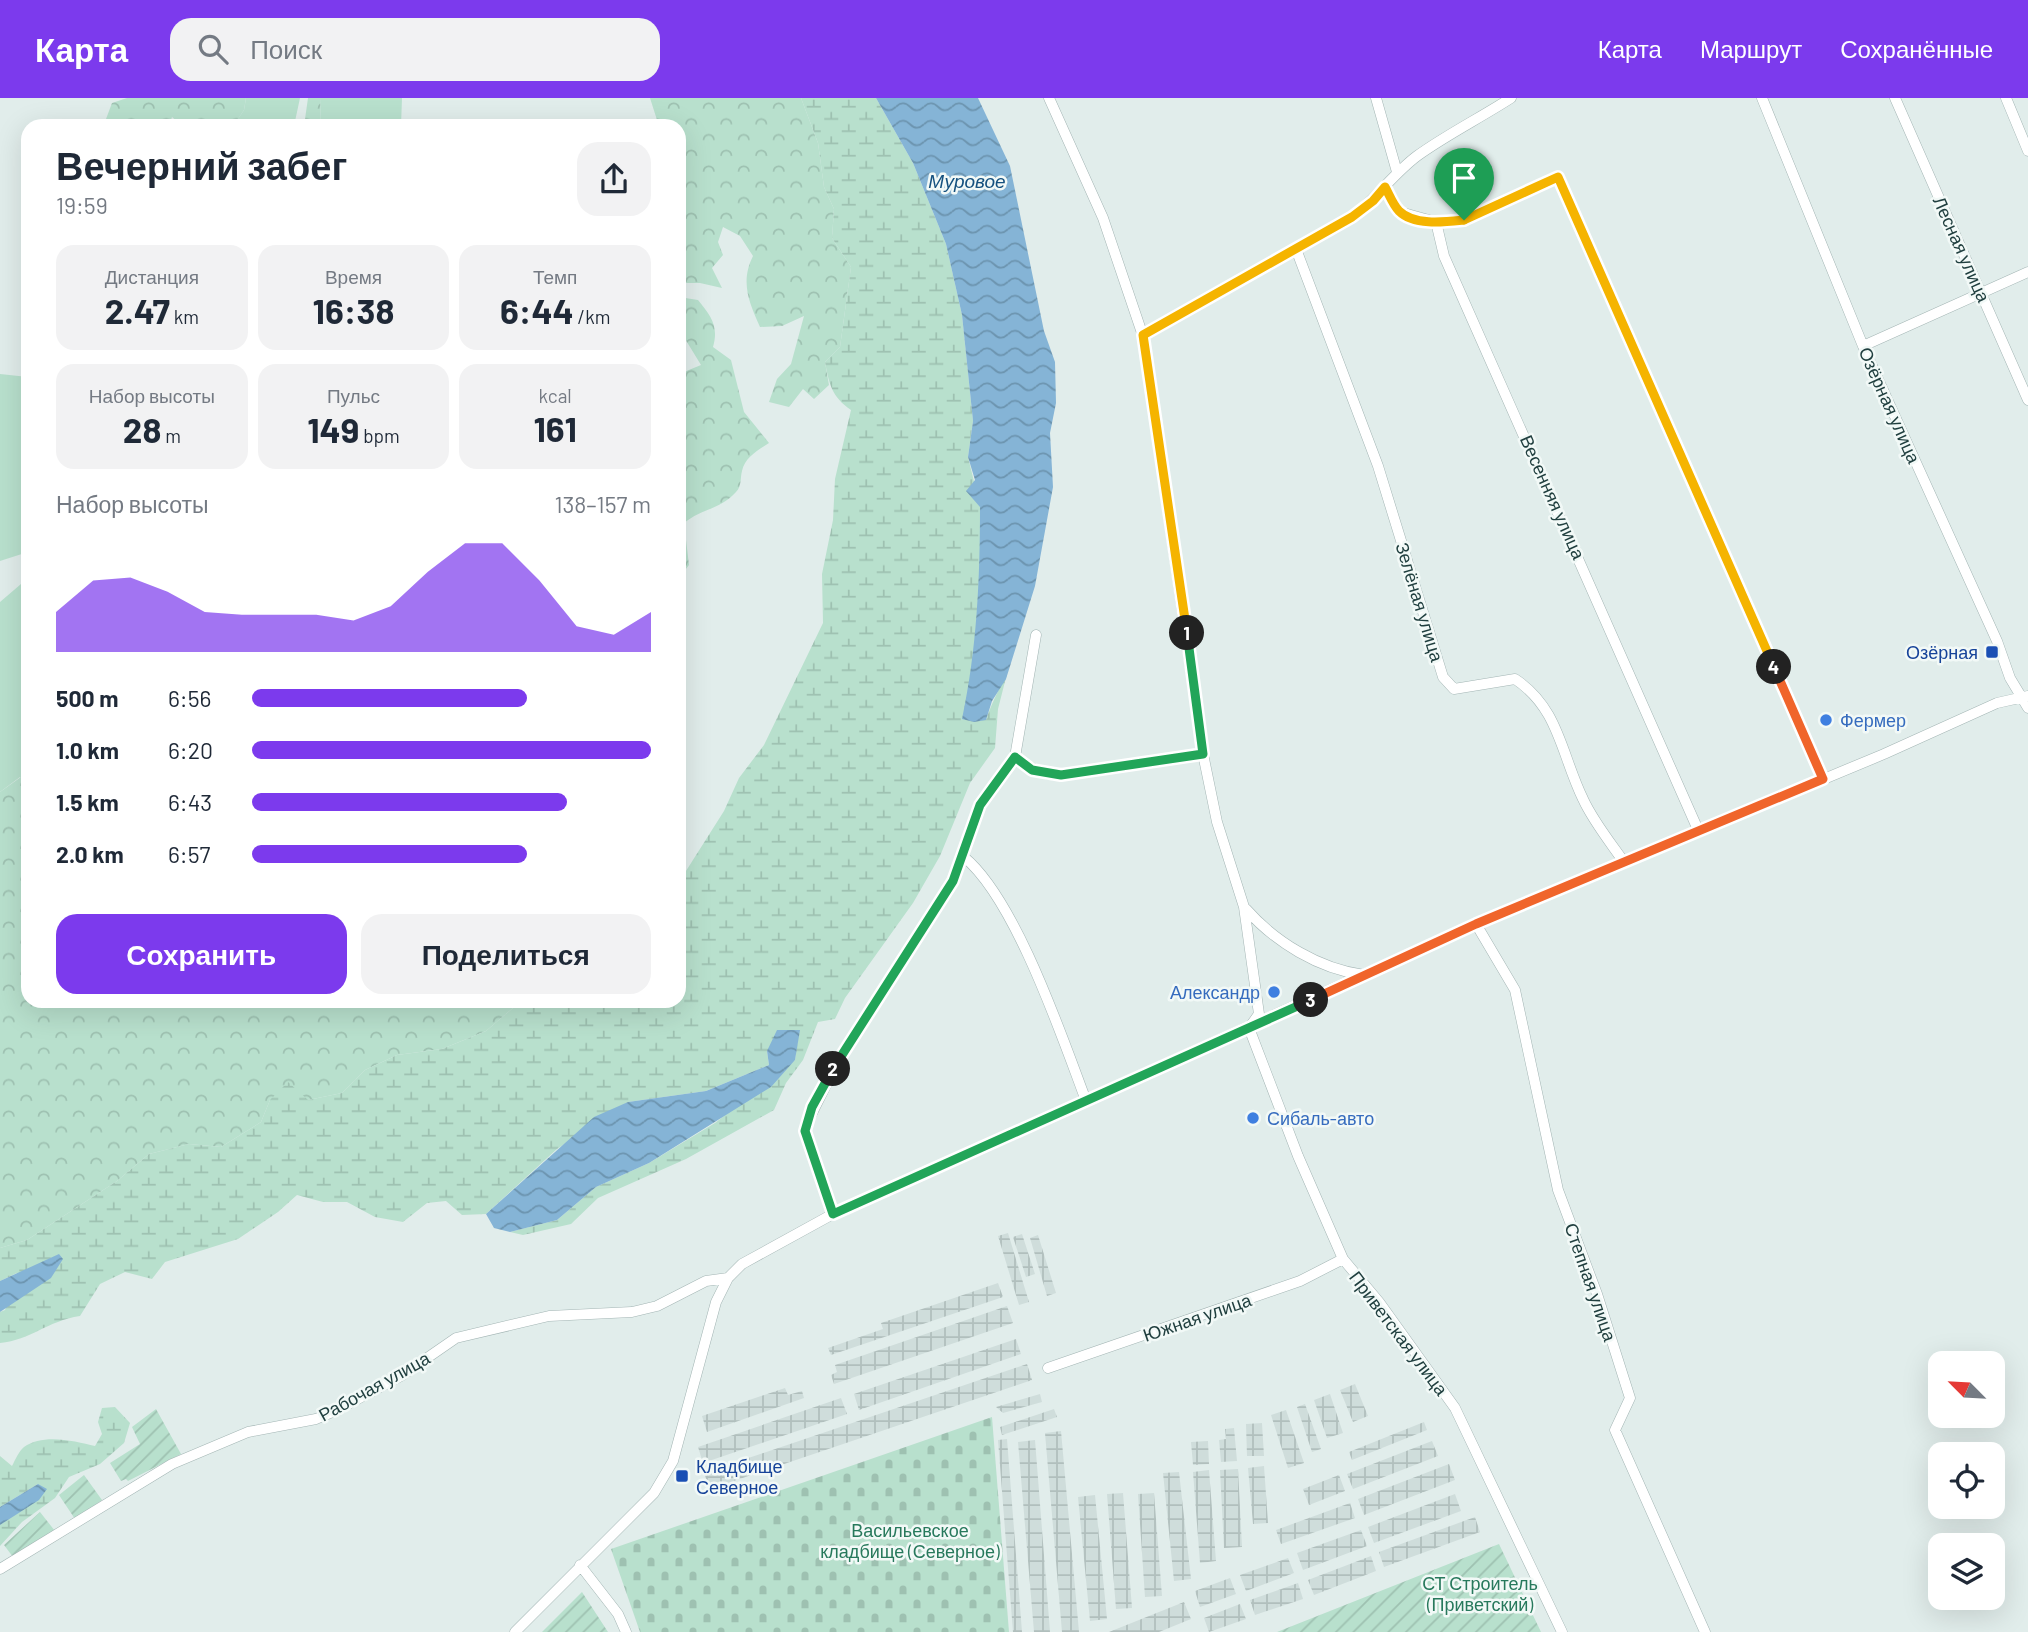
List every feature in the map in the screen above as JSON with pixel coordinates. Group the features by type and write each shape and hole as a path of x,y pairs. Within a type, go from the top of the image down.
{"street":[{"path":"1049,98 1103,218 1143,335 1203,754 1217,822 1244,907 1259,1014 1249,1028"},
{"path":"1376,98 1397,172"},
{"path":"1143,335 1352,217 1373,201 1397,172 1419,155 1511,98"},
{"name":"Озёрная улица","path":"1762,98 1863,345 1997,640 2010,678 2026,696 2028,708"},
{"name":"Лесная улица","path":"1895,98 2028,400"},
{"path":"2006,98 2028,152"},
{"path":"1385,187 1400,212 1416,219 1436,222 1464,220 1558,177 1823,779"},
{"name":"Весенняя улица","path":"1436,222 1444,256 1699,832"},
{"name":"Зелёная улица","path":"1296,249 1378,466 1443,677 1454,689 1515,679 1536,692 1549,713 1583,800 1624,862"},
{"path":"1863,345 2028,272"},
{"path":"833,1214 805,1131 807,1121 842,1053 939,904 964,857 980,805 1015,757 1036,635"},
{"name":"Рабочая улица","path":"515,1632 654,1493 673,1461 716,1303 728,1278 743,1264 833,1214 1085,1098 1249,1028 1476,924 1699,832 1997,703 2026,696"},
{"path":"1015,757 1032,770 1061,775 1203,754"},
{"path":"964,857 980,870 1029,959 1085,1098"},
{"path":"1244,907 1275,936 1319,963 1342,972 1364,975"},
{"name":"Степная улица","path":"1476,924 1515,990 1558,1190 1597,1294 1630,1398 1615,1430 1705,1632"},
{"name":"Приветская улица","path":"1249,1028 1298,1156 1343,1259 1379,1302 1455,1408 1562,1632"},
{"name":"Южная улица","path":"1048,1368 1300,1281 1343,1259"},
{"name":"Рабочая улица","path":"0,1569 172,1464 248,1432 316,1419 335,1411 401,1376 456,1338 549,1316 632,1312 657,1306 706,1280 728,1278"},
{"path":"580,1565 618,1614 626,1632"}],"shaded area":[{"path":"1008,1233 1029,1302 1019,1305 998,1236"},
{"path":"1022,1234 1035,1274 1026,1277 1013,1237"},
{"path":"1038,1235 1056,1293 1047,1296 1030,1238"},
{"path":"998,1283 1003,1297 831,1355 828,1348 883,1329 881,1323"},
{"path":"1007,1306 1013,1323 834,1384 831,1375 837,1372 835,1365"},
{"path":"1016,1339 1021,1354 859,1410 854,1394"},
{"path":"1027,1364 1032,1380 710,1489 704,1473"},
{"path":"1355,1384 1368,1416 1353,1422 1340,1390"},
{"path":"785,1388 788,1395 802,1391 804,1398 707,1432 702,1416"},
{"path":"1040,1394 1042,1402 1003,1413 996,1407"},
{"path":"1330,1394 1343,1433 1327,1438 1314,1400"},
{"path":"841,1398 847,1414 703,1463 698,1447"},
{"path":"1305,1404 1321,1449 1312,1452 1297,1407"},
{"path":"1054,1409 1057,1417 1002,1435 1000,1427"},
{"path":"1286,1410 1304,1463 1288,1468 1271,1415"},
{"path":"1424,1422 1427,1430 1352,1460 1349,1452"},
{"path":"1262,1423 1264,1456 1247,1456 1246,1424"},
{"path":"1234,1428 1237,1461 1221,1462 1219,1440 1226,1439 1225,1429"},
{"path":"1061,1431 1079,1632 1062,1632 1045,1433"},
{"path":"1007,1439 1022,1632 1013,1632 998,1440"},
{"path":"1035,1440 1050,1632 1034,1632 1018,1442"},
{"path":"1208,1441 1209,1464 1193,1465 1191,1442"},
{"path":"1432,1441 1438,1456 1353,1489 1347,1474"},
{"path":"1449,1464 1455,1480 1364,1515 1358,1499"},
{"path":"1264,1466 1268,1523 1253,1524 1248,1468"},
{"path":"1238,1469 1242,1547 1224,1548 1220,1470"},
{"path":"1209,1470 1216,1561 1200,1563 1193,1472"},
{"path":"1179,1472 1191,1579 1174,1581 1163,1473"},
{"path":"1339,1475 1345,1491 1309,1505 1303,1489"},
{"path":"1123,1493 1132,1608 1116,1609 1107,1494"},
{"path":"1154,1493 1162,1596 1145,1597 1138,1494"},
{"path":"1455,1494 1461,1511 1374,1543 1368,1527"},
{"path":"1095,1495 1107,1619 1090,1621 1078,1497"},
{"path":"1350,1503 1355,1518 1281,1544 1276,1530"},
{"path":"1475,1517 1480,1532 1384,1567 1379,1552"},
{"path":"1361,1530 1367,1546 1303,1570 1297,1553"},
{"path":"1371,1556 1376,1571 1314,1595 1308,1580"},
{"path":"1288,1558 1294,1573 1246,1591 1240,1575"},
{"path":"1230,1578 1236,1594 1200,1607 1195,1591"},
{"path":"1298,1583 1303,1599 1255,1615 1250,1600"},
{"path":"1184,1602 1191,1619 1159,1632 1109,1632"},
{"path":"1240,1604 1246,1619 1209,1632 1204,1618"}],"green space":[{"path":"127,98 246,98 244,110 238,119 106,119 112,103"},
{"path":"246,98 300,98 296,119 238,119 244,110"},
{"path":"308,98 320,98 321,119 305,119"},
{"path":"320,98 402,98 401,119 321,119"},
{"path":"650,98 801,98 818,143 824,187 834,209 832,238 851,267 840,347 825,362 829,385 814,399 803,389 789,407 769,402 777,379 791,364 804,316 782,326 760,327 747,283 753,256 740,236 723,227 718,242 723,255 712,268 722,288 686,283 686,119 657,119"},
{"path":"801,98 876,98 913,163 946,244 962,315 973,421 968,457 980,506 980,579 973,669 963,719 986,720 1011,658 998,709 995,748 970,783 940,856 913,903 845,998 835,1019 818,1022 803,1060 786,1083 774,1110 686,1159 598,1198 571,1224 523,1235 510,1232 557,1220 596,1187 649,1163 715,1123 795,1060 799,1030 767,1051 769,1065 706,1091 628,1102 557,1149 486,1214 462,1215 446,1201 427,1203 403,1222 375,1217 347,1202 323,1202 297,1195 278,1212 238,1239 165,1262 152,1279 125,1272 100,1284 80,1316 0,1343 0,1312 5,1310 17,1273 0,1281 0,1248 27,1240 117,1181 149,1154 189,1144 221,1147 261,1122 270,1100 288,1082 308,1100 342,1093 365,1070 397,1055 442,1049 486,1031 513,1008 686,1008 686,871 724,811 739,778 764,745 823,623 822,574 833,520 835,479 851,410 839,400 832,389 825,362 840,347 851,267 832,238 834,209 824,187 818,143"},
{"path":"686,298 698,300 710,316 715,333 713,347 731,360 744,412 769,443 752,454 746,462 739,487 730,498 686,522 686,371 701,365 686,340"},
{"path":"0,374 21,376 21,554 0,561"},
{"path":"686,540 689,565 686,569"},
{"path":"21,584 21,778 0,792 0,602"},
{"path":"21,777 21,1008 513,1008 486,1031 442,1049 397,1055 365,1070 342,1093 308,1100 270,1100 261,1122 221,1147 189,1144 149,1154 117,1181 27,1240 0,1248 0,792"},
{"path":"115,1407 130,1423 124,1443 100,1464 69,1477 55,1498 22,1522 0,1546 0,1525 38,1484 0,1507 0,1456 12,1466 24,1447 40,1440 69,1440 95,1446 102,1434 98,1422 102,1408"},
{"path":"156,1409 181,1454 128,1481 121,1481 110,1463 140,1444 132,1427"},
{"name":"Васильевское кладбище (Северное)","path":"992,1417 1009,1632 640,1632 611,1549"},
{"path":"84,1475 102,1500 75,1519 59,1495"},
{"path":"40,1512 55,1531 16,1561 4,1545"},
{"name":"СТ Строитель (Приветский)","path":"1499,1544 1541,1632 1277,1632"},
{"path":"582,1592 608,1632 542,1632"}],"water":[{"name":"Муровое","path":"876,98 978,98 1010,166 1044,331 1055,362 1056,403 1050,433 1053,487 1035,586 1006,679 992,701 986,720 974,722 962,719 977,614 980,507 966,491 975,480 968,457 973,421 962,315 946,244 913,163"},
{"path":"777,1030 800,1030 795,1060 771,1087 649,1163 596,1187 557,1220 510,1232 494,1228 486,1214 594,1117 628,1102 706,1091 769,1065 767,1051"},
{"path":"59,1254 63,1259 51,1278 0,1312 0,1281"},
{"path":"38,1484 47,1489 39,1500 0,1525 0,1507"}],"place":[{"name":"Озёрная","path":"1992,652"},
{"name":"Фермер","path":"1826,720"},
{"name":"Александр","path":"1274,992"},
{"name":"Сибаль-авто","path":"1253,1118"},
{"name":"Кладбище Северное","path":"682,1476"}],"route":[{"path":"1558,177 1823,779 1476,924 1249,1028 1085,1098 833,1214 805,1131 812,1107 842,1053 953,881 964,857 980,805 1015,757 1032,770 1047,775 1061,775 1203,754 1161,445 1143,335 1352,217 1373,201 1385,187 1400,212 1416,219 1436,222 1464,220 1558,177"}]}
